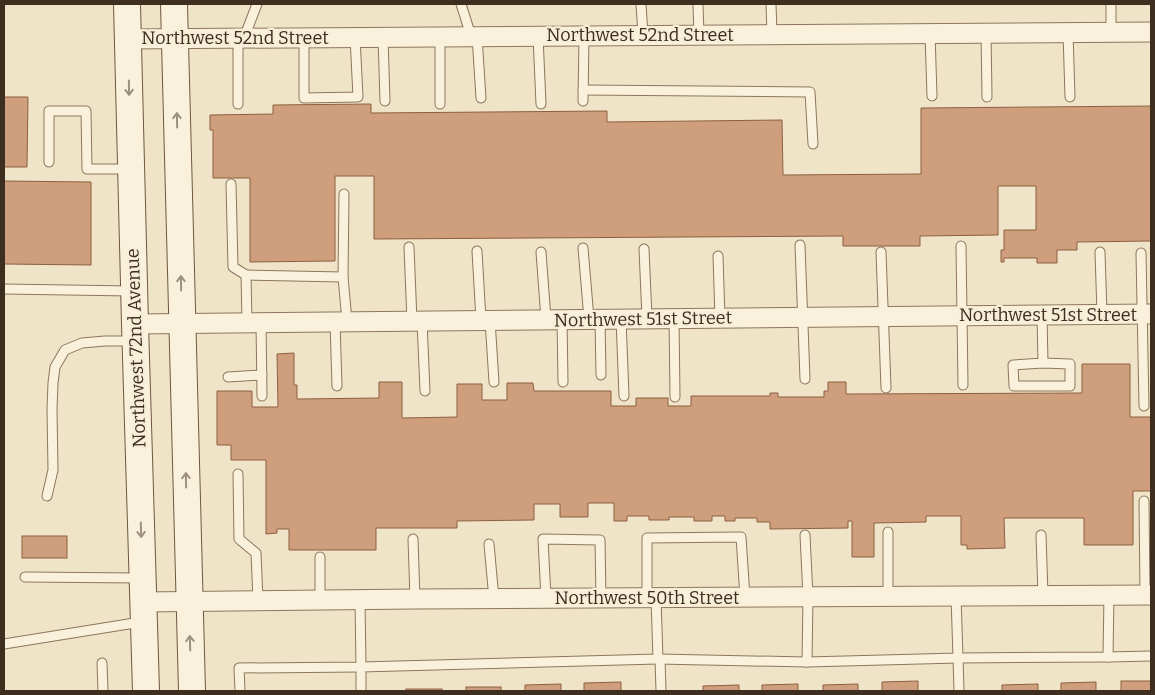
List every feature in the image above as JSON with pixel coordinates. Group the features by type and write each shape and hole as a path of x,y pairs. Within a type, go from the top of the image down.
{"main road":[{"name":"Northwest 72nd Avenue","path":"127,4 146,691"},
{"path":"174,4 192,691"}],"street":[{"name":"Northwest 52nd Street","path":"128,39 1151,32"},
{"name":"Northwest 51st Street","path":"135,333 182,323 1147,314"},
{"name":"Northwest 50th Street","path":"143,600 1148,595"}],"lane":[{"path":"238,104 241,38 257,4"},
{"path":"461,4 474,36 481,98"},
{"path":"641,4 643,35"},
{"path":"698,4 699,35"},
{"path":"771,4 772,34"},
{"path":"1111,4 1111,32"},
{"path":"1068,32 1070,97"},
{"path":"930,33 932,96"},
{"path":"986,33 987,97"},
{"path":"440,36 440,104"},
{"path":"538,36 541,104"},
{"path":"583,100 584,36"},
{"path":"304,37 304,98 358,98 355,37"},
{"path":"383,37 385,101"},
{"path":"583,90 810,92 813,144"},
{"path":"49,162 49,111 86,111 87,169 131,169"},
{"path":"232,184 233,267 246,275 343,277"},
{"path":"337,386 343,277 344,194"},
{"path":"800,245 805,379"},
{"path":"962,246 963,385"},
{"path":"409,247 425,390"},
{"path":"583,248 595,319 601,375"},
{"path":"644,249 648,318"},
{"path":"477,251 494,382"},
{"path":"541,252 554,319 563,382"},
{"path":"881,252 886,388"},
{"path":"1100,252 1102,314"},
{"path":"1141,253 1147,314 1144,406"},
{"path":"718,256 720,318"},
{"path":"246,275 262,375 262,396"},
{"path":"4,289 134,291"},
{"path":"1042,315 1043,363"},
{"path":"674,318 676,397"},
{"path":"621,319 624,396"},
{"path":"47,496 53,470 53,383 55,367 65,350 82,343 105,341 135,333"},
{"path":"1043,363 1070,364 1070,386 1014,386 1013,365 1043,363"},
{"path":"228,377 262,375"},
{"path":"238,474 239,539 256,553 258,600"},
{"path":"1144,501 1148,595"},
{"path":"888,532 888,596"},
{"path":"805,535 808,597 806,662"},
{"path":"1041,535 1043,595"},
{"path":"661,691 647,538 741,537 745,597"},
{"path":"413,539 415,599"},
{"path":"546,598 543,539 600,540 601,598"},
{"path":"490,544 494,598"},
{"path":"320,557 320,600"},
{"path":"25,577 143,600"},
{"path":"1108,657 1109,595"},
{"path":"956,596 959,691"},
{"path":"4,644 143,600"},
{"path":"360,600 361,691"},
{"path":"240,691 239,668 361,667 659,659 806,662 1151,656"},
{"path":"102,663 104,691"}],"building":[{"path":"4,97 28,97 27,167 4,167"},
{"path":"371,104 371,113 607,111 607,122 782,120 783,175 921,174 921,108 1151,106 1151,241 1077,242 1077,250 1057,250 1057,263 1037,263 1037,258 1004,258 1004,262 1001,262 1001,250 1004,250 1004,230 1036,230 1036,186 998,186 998,235 920,236 920,246 843,246 843,236 374,239 374,176 335,176 335,261 250,262 250,178 213,178 213,130 210,130 210,115 273,114 273,105"},
{"path":"4,181 91,182 91,265 4,264"},
{"path":"294,353 294,385 297,385 297,399 379,398 379,382 402,382 402,418 457,417 457,384 482,384 482,400 507,400 507,383 533,383 534,391 611,391 611,406 636,406 636,398 668,398 668,406 691,406 691,396 770,396 770,393 778,393 778,397 824,397 824,391 828,391 828,382 846,382 846,394 1082,393 1082,364 1130,364 1130,417 1151,417 1151,491 1133,491 1133,545 1084,545 1084,518 1004,518 1005,548 967,549 967,545 961,545 961,516 926,516 926,522 874,523 874,557 852,557 852,521 848,521 848,528 770,529 770,522 757,522 757,518 735,518 735,521 725,521 725,516 712,516 712,521 694,521 694,517 669,517 669,520 649,520 649,516 627,516 627,521 614,521 614,503 588,503 588,517 560,517 560,504 534,504 534,520 457,521 457,528 376,528 376,550 289,550 289,529 277,529 277,533 266,534 266,460 231,460 231,445 217,445 217,391 252,391 252,407 278,407 277,354"},
{"path":"22,536 67,536 67,558 22,558"},
{"path":"918,681 918,691 882,691 882,682"},
{"path":"1121,681 1151,681 1151,691 1121,691"},
{"path":"621,682 621,691 584,691 584,683"},
{"path":"1096,682 1096,691 1061,691 1061,683"},
{"path":"561,684 561,691 525,691 525,685"},
{"path":"798,684 798,691 762,691 762,685"},
{"path":"858,684 858,691 823,691 823,685"},
{"path":"1038,684 1038,691 1002,691 1002,685"},
{"path":"739,685 739,691 703,691 703,686"},
{"path":"466,687 501,687 501,691 466,691"},
{"path":"406,689 442,689 442,691 406,691"}]}
